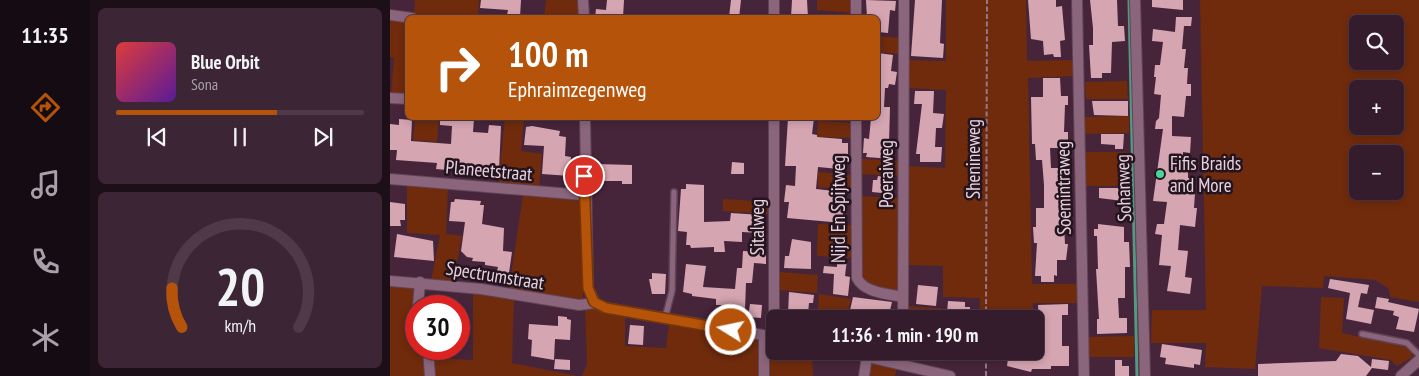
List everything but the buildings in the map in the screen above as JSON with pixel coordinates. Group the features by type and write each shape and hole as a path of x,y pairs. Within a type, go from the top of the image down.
{"street":[{"path":"583,0 584,15"},
{"path":"774,0 774,15"},
{"path":"856,0 856,15"},
{"name":"Poeraiweg","path":"903,310 904,0"},
{"name":"Soemintraweg","path":"1077,0 1084,376"},
{"name":"Sohanweg","path":"1135,0 1145,376"},
{"path":"390,15 405,17"},
{"path":"390,98 405,99"},
{"path":"585,120 584,195 588,288 594,302 606,308 766,336"},
{"name":"Sitalweg","path":"774,120 774,310"},
{"name":"Nijd En Spijtweg","path":"856,120 857,278 859,283 870,289 903,297"},
{"name":"Planeetstraat","path":"390,179 584,195"},
{"name":"Spectrumstraat","path":"390,281 420,282 481,289 579,305 594,302"},
{"path":"419,295 420,282"},
{"path":"429,360 430,376"},
{"name":"Sitalweg","path":"764,376 766,360"},
{"path":"864,376 866,360"},
{"path":"884,360 950,376"},
{"path":"901,360 901,364"},
{"path":"1401,376 1419,360"}],"lane":[{"path":"665,318 672,291 674,192"},
{"path":"1362,334 1407,343 1419,354"}],"path":[{"name":"Shenineweg","path":"986,310 987,0"},
{"path":"986,360 986,376"}],"shaded area":[{"path":"415,0 479,0 478,15 414,15"},
{"path":"546,0 580,0 579,15 544,15"},
{"path":"817,0 854,0 853,13 817,10"},
{"path":"946,0 1026,0 1027,61 1075,60 1076,76 1028,78 1032,284 1080,284 1080,303 1033,303 1033,310 979,310 980,298 943,297 943,266 906,265 907,166 945,168 946,90 909,88 909,60 946,61"},
{"path":"1200,0 1419,0 1419,302 1390,297 1389,289 1376,280 1324,276 1323,288 1262,286 1255,369 1205,367 1206,343 1151,343 1152,310 1206,310"},
{"path":"390,20 405,21 405,95 391,94 394,58 390,57"},
{"path":"880,36 901,38 900,54 880,52"},
{"path":"1127,81 1128,99 1086,99 1085,82"},
{"path":"1129,116 1129,133 1085,134 1085,117"},
{"path":"415,120 439,120 437,142 413,140"},
{"path":"505,120 524,120 521,151 542,154 539,190 498,186"},
{"path":"818,121 854,123 853,138 817,137"},
{"path":"1084,152 1129,152 1129,186 1085,186"},
{"path":"860,159 900,161 899,176 859,174"},
{"path":"818,172 853,175 853,190 818,187"},
{"path":"407,184 448,187 446,234 462,236 453,284 431,281 440,235 407,233"},
{"path":"523,194 580,201 583,300 509,290"},
{"path":"859,196 900,198 898,292 870,287 860,278"},
{"path":"723,199 771,202 771,214 723,211"},
{"path":"818,224 854,225 852,258 817,256"},
{"path":"779,272 818,275 817,293 778,290"},
{"path":"390,285 415,287 415,295 405,295 405,360 426,360 427,376 390,376"},
{"path":"473,293 514,298 512,363 577,376 433,376 433,360 473,360"},
{"path":"819,294 851,299 848,310 818,310"},
{"path":"1321,297 1344,298 1342,333 1410,348 1413,357 1397,366 1391,360 1319,348"},
{"path":"907,306 941,308 941,310 907,310"},
{"path":"588,308 625,316 625,346 666,348 669,323 755,338 760,343 762,376 582,376 587,364 585,310"},
{"path":"1134,336 1134,357 1087,357 1087,337"},
{"path":"767,360 812,360 813,376 767,376"},
{"path":"872,362 897,368 895,376 868,376 869,364"}],"waterway":[{"path":"1129,0 1137,376"}],"place":[{"name":"Fifis Braids and More","path":"1160,174"}],"route":[{"path":"584,176 588,288 594,302 606,308 731,330"}]}
